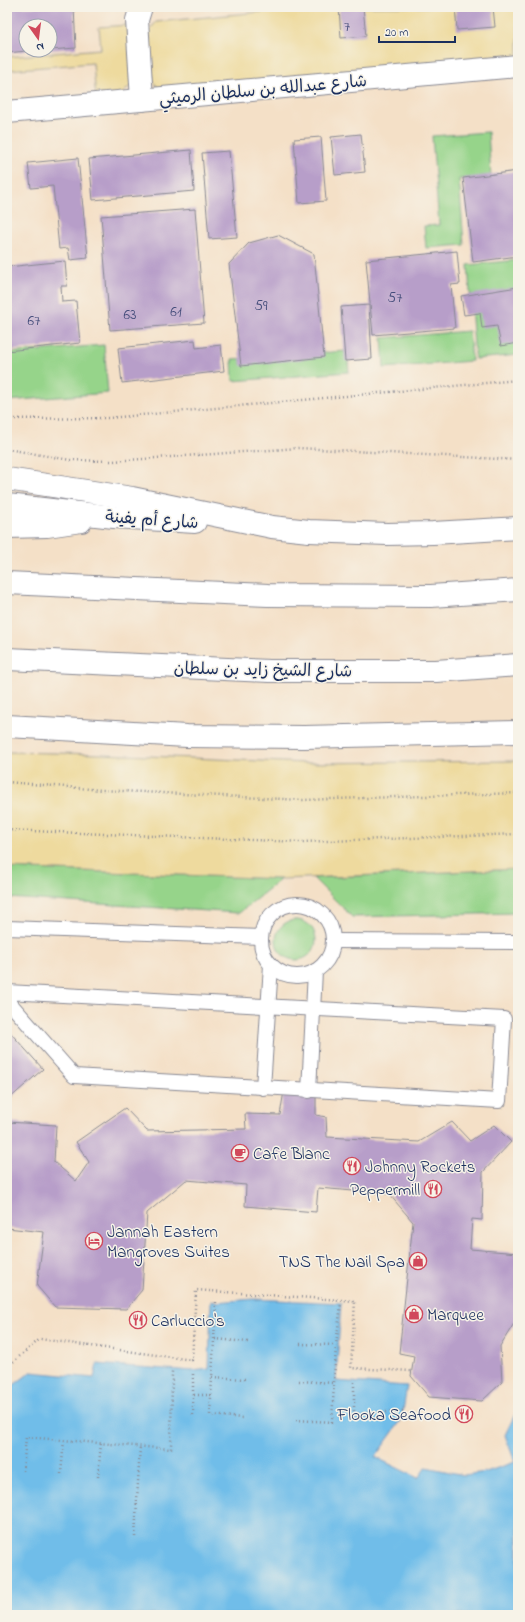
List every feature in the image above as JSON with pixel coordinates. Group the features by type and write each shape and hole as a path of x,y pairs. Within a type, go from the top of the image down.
{"main road":[{"path":"141,7 137,20 142,100"},
{"name":"شارع عبدالله بن سلطان الرميثي","path":"7,112 518,66"},
{"path":"7,479 132,498 272,527 309,531 387,534 518,528"},
{"name":"شارع أم يفينة","path":"7,505 114,517 272,527"},
{"path":"7,528 48,526 114,517"},
{"path":"7,583 268,595 431,596 518,590"},
{"name":"شارع الشيخ زايد بن سلطان","path":"7,659 277,671 436,671 518,665"},
{"path":"7,726 188,736 304,737 517,733"}],"lane":[{"path":"7,737 64,730"},
{"path":"296,904 308,905 318,910 326,918 332,929 334,941 331,953 325,963 315,971 304,975 292,975 280,972 271,965 264,955 260,943 266,920 274,912 284,906 296,904"},
{"path":"7,928 261,937"},
{"path":"334,941 518,942"},
{"path":"264,1088 271,965"},
{"path":"309,1091 315,971"},
{"path":"7,992 504,1019 499,1101 74,1076 7,1000"}],"path":[{"path":"7,419 109,418 518,380"},
{"path":"7,449 70,460 113,461 299,448 518,460"},
{"path":"7,782 102,790 303,800 518,793"},
{"path":"7,830 301,842 518,834"},
{"path":"7,1367 40,1339 192,1360 196,1290 355,1301 351,1368 411,1371"},
{"path":"216,1302 210,1415 243,1418"},
{"path":"296,1420 332,1422 336,1344 341,1303"},
{"path":"215,1339 248,1342"},
{"path":"300,1344 336,1344"},
{"path":"23,1471 26,1437 171,1449 172,1370"},
{"path":"193,1371 193,1415"},
{"path":"212,1377 245,1379"},
{"path":"299,1381 334,1383"},
{"path":"354,1382 354,1414 403,1411"},
{"path":"194,1395 211,1395"},
{"path":"61,1474 64,1440"},
{"path":"98,1477 101,1443"},
{"path":"135,1537 140,1446"}],"green space":[{"path":"488,132 491,177 459,179 464,245 426,248 424,226 439,225 432,136"},
{"path":"518,260 518,355 475,359 468,265"},
{"path":"469,331 472,361 384,368 382,338"},
{"path":"104,345 108,393 7,401 7,353"},
{"path":"347,351 349,372 233,381 232,359"},
{"path":"7,868 281,879 239,913 7,898"},
{"path":"518,869 518,913 352,917 313,878"},
{"path":"300,920 307,923 313,929 316,940 315,948 307,957 300,960 292,960 285,957 277,948 276,936 279,929 288,921"}],"sand":[{"path":"312,7 518,7 518,58 162,93 153,81 149,31 156,22"},
{"path":"128,25 132,84 118,98 96,99 93,63 7,70 7,57 58,58 58,53 101,49 99,27"},
{"path":"7,752 102,754 305,763 518,761 518,869 281,879 7,868"}],"water":[{"path":"254,1299 341,1303 336,1381 407,1386 400,1422 375,1457 418,1478 426,1467 464,1475 486,1472 515,1462 505,1435 518,1408 518,1615 7,1615 7,1390 31,1372 94,1378 97,1364 193,1371 209,1369 211,1301 216,1302"}],"building":[{"path":"7,7 74,7 76,48 58,49 58,18 18,18 18,52 7,53"},
{"path":"339,7 363,7 366,36 341,38"},
{"path":"455,7 493,7 495,27 457,30"},
{"path":"361,134 365,172 335,175 331,137"},
{"path":"321,137 326,201 299,203 294,139"},
{"path":"191,150 194,191 93,200 89,159"},
{"path":"229,151 237,237 209,239 202,153"},
{"path":"78,158 88,258 70,260 68,248 59,249 53,186 31,188 28,163"},
{"path":"518,171 518,256 473,262 463,178"},
{"path":"195,209 204,323 110,330 101,216"},
{"path":"278,235 314,254 324,357 241,366 229,264 249,243"},
{"path":"457,251 460,284 451,285 455,328 373,335 366,260"},
{"path":"65,261 67,286 61,286 62,302 76,301 80,343 7,351 7,267"},
{"path":"518,287 518,343 501,346 497,326 482,328 480,313 464,315 461,296"},
{"path":"369,305 372,359 345,361 341,307"},
{"path":"195,340 196,348 221,345 224,371 122,383 118,348"},
{"path":"7,1029 43,1069 8,1100 7,1098"},
{"name":"Jannah Eastern Mangroves Suites","path":"284,1091 316,1093 316,1115 326,1117 327,1137 419,1142 452,1122 470,1141 494,1125 511,1142 483,1172 482,1220 472,1219 470,1249 518,1253 518,1317 500,1346 502,1382 482,1401 429,1397 411,1376 414,1356 399,1353 413,1222 389,1194 318,1188 316,1212 245,1206 246,1185 186,1180 147,1213 142,1290 126,1309 55,1307 37,1286 44,1232 7,1228 7,1122 56,1125 54,1162 76,1181 89,1162 76,1142 125,1108 147,1131 246,1129 245,1114 280,1115"}],"place":[{"name":"Cafe Blanc","path":"240,1153"},
{"name":"Johnny Rockets","path":"352,1166"},
{"name":"Peppermill","path":"433,1189"},
{"name":"Jannah Eastern Mangroves Suites","path":"94,1241"},
{"name":"TNS The Nail Spa","path":"418,1261"},
{"name":"Marquee","path":"414,1314"},
{"name":"Carluccio's","path":"138,1320"},
{"name":"Flooka Seafood","path":"464,1414"}]}
